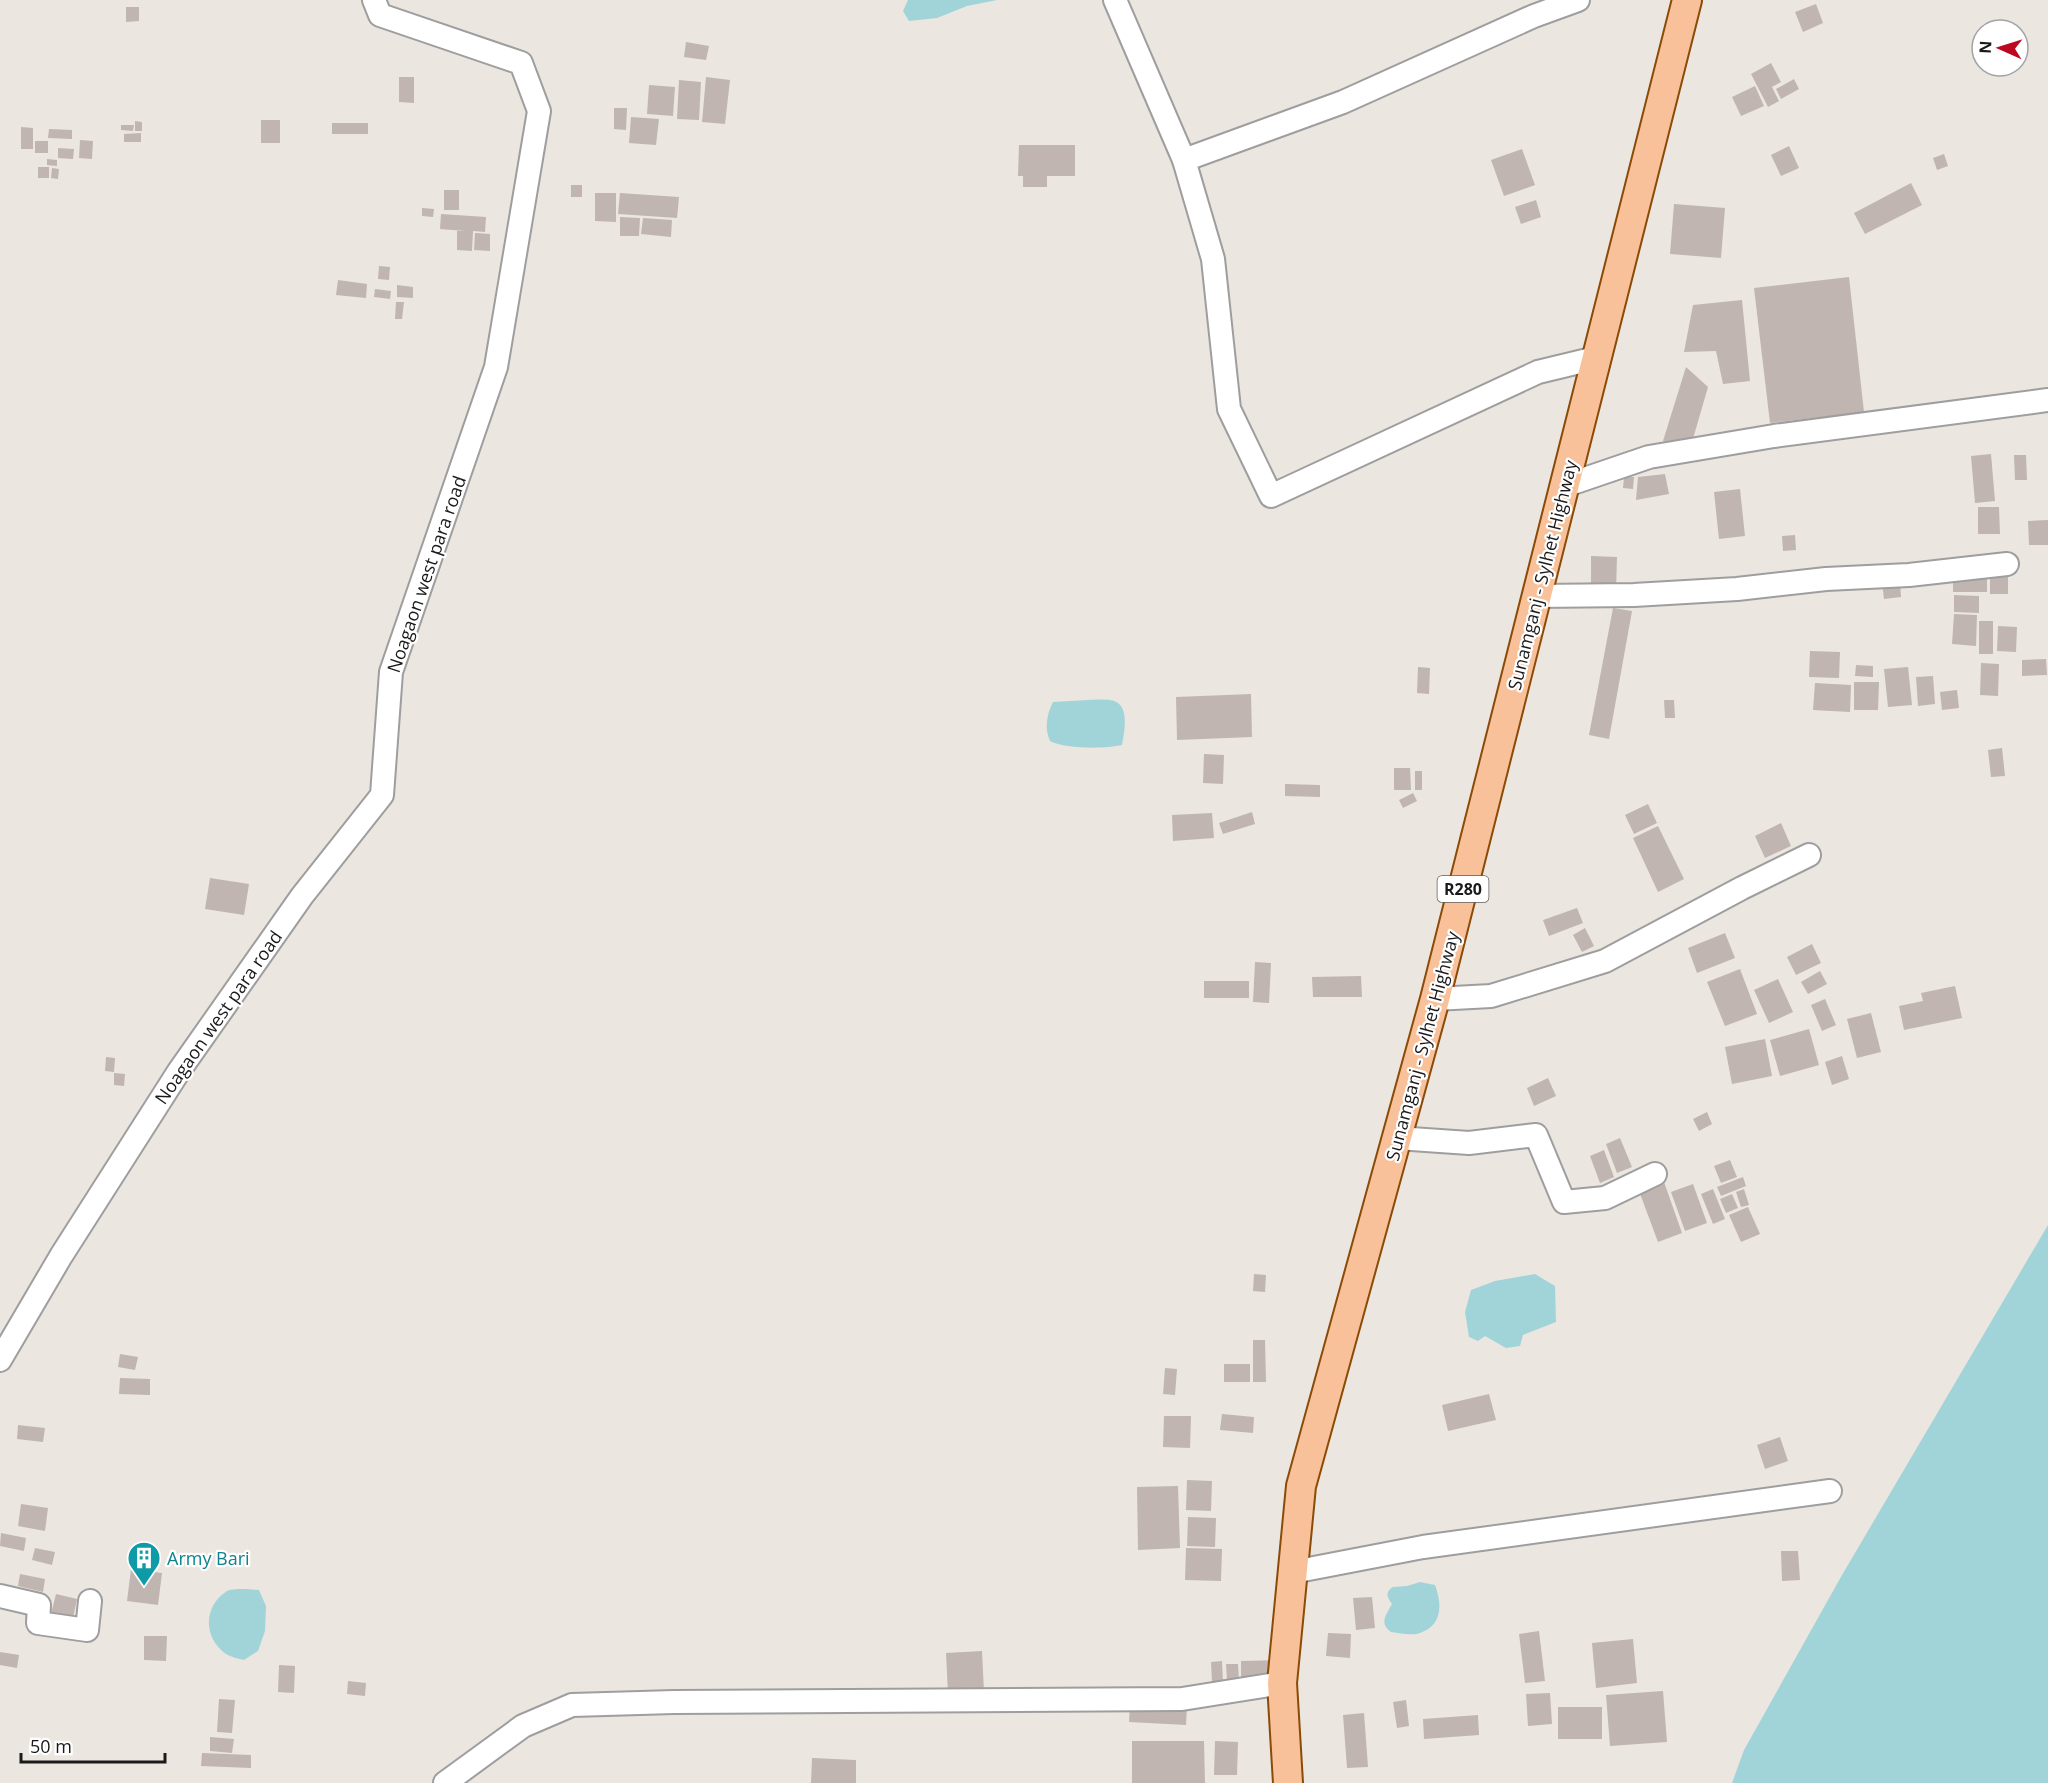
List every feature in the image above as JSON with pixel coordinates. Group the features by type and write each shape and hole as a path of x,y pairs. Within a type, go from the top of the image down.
{"main road":[{"name":"Sunamganj - Sylhet Highway","path":"1288,1783 1282,1683 1301,1486 1436,999 1687,0"}],"street":[{"name":"Noagaon west para road","path":"0,1360 61,1256 179,1071 302,896 382,795 391,672 496,367 539,111 521,63 380,15 374,0"},
{"path":"1115,0 1184,160 1213,259 1229,409 1271,496 1538,372 1596,358"},
{"path":"1184,160 1343,102 1524,21 1578,0"},
{"path":"1564,486 1649,457 1774,436 2048,400"},
{"path":"1536,596 1634,595 1737,589 1826,579 1909,575 2007,564"},
{"path":"1436,999 1491,996 1605,961 1809,855"},
{"path":"1397,1138 1469,1143 1536,1135 1564,1202 1605,1198 1655,1174"},
{"path":"1293,1572 1423,1547 1830,1491"},
{"path":"0,1596 39,1605 38,1623 87,1630 90,1601"},
{"path":"445,1783 523,1726 572,1705 674,1702 1182,1699 1282,1683"}],"water":[{"path":"908,0 997,0 967,6 937,18 909,21 903,11"},
{"path":"1103,700 1118,703 1124,711 1122,745 1085,748 1065,746 1050,741 1047,721 1053,702"},
{"path":"2048,1225 2048,1783 1732,1783 1744,1750 1842,1575"},
{"path":"1535,1274 1555,1286 1556,1322 1523,1335 1520,1346 1506,1348 1485,1336 1478,1341 1469,1337 1465,1312 1471,1290 1495,1281"},
{"path":"1420,1582 1435,1585 1439,1599 1437,1619 1428,1629 1417,1634 1391,1632 1384,1622 1392,1604 1388,1591 1393,1587"},
{"path":"229,1590 259,1590 266,1606 265,1631 258,1651 244,1660 228,1655 219,1648 213,1640 209,1623 213,1605 219,1598"}],"building":[{"path":"1816,4 1823,23 1803,32 1795,12"},
{"path":"126,7 139,7 139,21 126,22"},
{"path":"686,42 709,46 706,60 684,57"},
{"path":"1771,63 1781,82 1772,87 1779,101 1768,107 1751,74"},
{"path":"399,77 414,77 414,103 399,102"},
{"path":"706,77 730,80 725,124 702,122"},
{"path":"1794,79 1799,89 1781,99 1776,89"},
{"path":"679,80 701,82 699,120 677,119"},
{"path":"649,85 675,87 673,116 647,114"},
{"path":"1755,86 1764,106 1741,116 1732,97"},
{"path":"614,108 627,108 626,130 614,129"},
{"path":"631,117 659,119 656,145 629,143"},
{"path":"261,120 280,120 280,143 261,143"},
{"path":"135,121 142,122 142,131 135,131"},
{"path":"332,123 368,123 368,134 332,134"},
{"path":"121,125 134,125 133,131 121,130"},
{"path":"21,127 33,128 33,149 21,149"},
{"path":"49,129 72,130 72,139 48,138"},
{"path":"141,133 141,142 124,142 124,134"},
{"path":"80,140 93,141 92,159 79,158"},
{"path":"35,141 48,141 48,153 35,153"},
{"path":"1019,145 1075,145 1075,176 1047,176 1047,187 1023,187 1023,176 1018,176"},
{"path":"1789,146 1799,168 1781,176 1771,155"},
{"path":"58,148 74,149 73,159 58,158"},
{"path":"1522,149 1535,185 1504,196 1491,160"},
{"path":"1944,154 1948,166 1937,170 1933,158"},
{"path":"47,159 57,160 57,166 47,165"},
{"path":"38,167 49,167 49,178 38,178"},
{"path":"52,168 59,169 58,179 51,178"},
{"path":"1911,183 1922,205 1865,234 1854,213"},
{"path":"571,185 582,185 582,197 571,197"},
{"path":"444,190 459,190 459,210 444,210"},
{"path":"595,193 616,193 616,222 595,221"},
{"path":"620,193 679,197 677,218 618,214"},
{"path":"1536,200 1541,217 1521,224 1515,207"},
{"path":"1674,204 1725,208 1721,258 1670,254"},
{"path":"422,208 434,209 433,217 422,216"},
{"path":"441,214 486,217 485,232 473,231 472,251 457,250 457,231 465,231 440,229"},
{"path":"620,217 640,218 639,236 620,236"},
{"path":"643,218 672,220 671,237 641,234"},
{"path":"475,233 490,234 490,251 474,250"},
{"path":"379,266 390,267 389,280 378,279"},
{"path":"1849,277 1864,412 1770,423 1754,288"},
{"path":"338,280 367,284 366,298 336,295"},
{"path":"397,285 413,287 413,298 397,297"},
{"path":"375,289 391,291 390,299 374,297"},
{"path":"1742,300 1750,381 1723,384 1716,351 1684,352 1693,305"},
{"path":"396,302 404,302 402,319 395,319"},
{"path":"1686,367 1708,387 1690,449 1663,441"},
{"path":"1991,454 1995,501 1975,503 1971,456"},
{"path":"2014,455 2026,455 2027,480 2015,480"},
{"path":"1665,474 1669,494 1636,500 1638,477"},
{"path":"1624,477 1634,477 1633,489 1623,488"},
{"path":"1740,489 1745,536 1719,539 1714,492"},
{"path":"1978,507 1999,507 2000,534 1978,534"},
{"path":"2048,520 2048,545 2029,545 2028,521"},
{"path":"1795,535 1796,550 1783,551 1782,536"},
{"path":"1591,556 1617,557 1616,592 1591,592"},
{"path":"1953,573 1987,573 1987,592 1953,592"},
{"path":"1990,573 2008,574 2008,594 1990,594"},
{"path":"1900,580 1901,597 1884,599 1882,582"},
{"path":"1954,595 1979,596 1979,613 1954,612"},
{"path":"1613,608 1632,611 1609,739 1589,735"},
{"path":"1954,614 1977,615 1976,646 1952,644"},
{"path":"1979,621 1993,621 1993,654 1979,654"},
{"path":"1998,626 2017,627 2016,652 1997,651"},
{"path":"1810,651 1840,652 1839,678 1809,677"},
{"path":"2046,659 2047,675 2022,676 2022,660"},
{"path":"1981,663 1999,664 1998,696 1980,695"},
{"path":"1856,665 1873,666 1873,677 1855,676"},
{"path":"1418,667 1430,668 1429,694 1417,693"},
{"path":"1908,667 1912,705 1888,707 1884,669"},
{"path":"1933,676 1935,704 1918,706 1916,677"},
{"path":"1854,682 1879,682 1878,710 1854,710"},
{"path":"1815,683 1851,685 1850,712 1813,710"},
{"path":"1957,690 1959,708 1942,710 1940,692"},
{"path":"1251,694 1252,737 1177,740 1176,697"},
{"path":"1664,700 1674,700 1675,718 1665,718"},
{"path":"2002,748 2005,776 1991,777 1988,750"},
{"path":"1204,754 1224,755 1223,784 1203,783"},
{"path":"1394,768 1410,768 1411,790 1394,790"},
{"path":"1415,771 1422,771 1422,790 1415,790"},
{"path":"1285,784 1320,785 1320,797 1285,796"},
{"path":"1413,793 1417,801 1403,808 1399,800"},
{"path":"1648,804 1657,823 1634,834 1625,815"},
{"path":"1252,812 1255,824 1223,834 1219,823"},
{"path":"1212,813 1214,838 1173,841 1172,815"},
{"path":"1781,823 1791,846 1765,858 1755,836"},
{"path":"1658,826 1684,879 1658,892 1633,838"},
{"path":"210,878 249,884 244,915 205,909"},
{"path":"1577,908 1583,923 1549,936 1543,920"},
{"path":"1585,928 1594,946 1582,952 1573,935"},
{"path":"1725,933 1735,958 1697,973 1688,948"},
{"path":"1812,944 1821,963 1796,975 1787,957"},
{"path":"1255,962 1271,963 1269,1003 1253,1002"},
{"path":"1740,969 1757,1014 1725,1026 1707,982"},
{"path":"1820,971 1827,984 1808,994 1801,982"},
{"path":"1361,976 1362,997 1313,997 1312,977"},
{"path":"1778,979 1793,1012 1769,1023 1754,990"},
{"path":"1204,981 1249,981 1249,998 1204,998"},
{"path":"1955,986 1962,1018 1904,1030 1899,1006 1923,1001 1921,993"},
{"path":"1825,999 1836,1025 1822,1031 1811,1005"},
{"path":"1871,1013 1881,1052 1857,1058 1847,1019"},
{"path":"1809,1029 1819,1065 1780,1076 1770,1040"},
{"path":"1765,1039 1772,1076 1732,1084 1725,1047"},
{"path":"1842,1056 1849,1079 1832,1085 1825,1062"},
{"path":"106,1057 115,1058 114,1072 105,1071"},
{"path":"114,1073 125,1074 124,1086 114,1085"},
{"path":"1548,1078 1556,1096 1534,1106 1527,1088"},
{"path":"1707,1112 1712,1124 1699,1131 1693,1119"},
{"path":"1620,1138 1632,1167 1617,1173 1606,1144"},
{"path":"1604,1150 1614,1177 1600,1183 1590,1156"},
{"path":"1730,1160 1737,1177 1721,1183 1714,1166"},
{"path":"1743,1177 1746,1186 1721,1196 1717,1187"},
{"path":"1664,1182 1682,1233 1658,1242 1639,1191"},
{"path":"1693,1184 1707,1223 1685,1231 1671,1192"},
{"path":"1713,1189 1725,1219 1713,1224 1701,1194"},
{"path":"1744,1189 1749,1205 1741,1207 1736,1192"},
{"path":"1732,1194 1738,1208 1726,1213 1720,1199"},
{"path":"1748,1207 1760,1234 1741,1242 1729,1215"},
{"path":"1254,1274 1266,1275 1265,1292 1253,1291"},
{"path":"1253,1340 1265,1340 1266,1382 1253,1382"},
{"path":"120,1354 138,1357 135,1370 118,1367"},
{"path":"1224,1364 1250,1364 1250,1382 1224,1382"},
{"path":"1165,1368 1177,1369 1175,1395 1163,1394"},
{"path":"120,1378 150,1379 150,1395 119,1394"},
{"path":"1489,1394 1496,1420 1448,1431 1442,1405"},
{"path":"1222,1414 1254,1417 1253,1433 1220,1430"},
{"path":"1164,1416 1191,1416 1190,1448 1163,1447"},
{"path":"18,1425 45,1428 43,1442 17,1439"},
{"path":"1780,1437 1788,1461 1765,1469 1757,1445"},
{"path":"1187,1480 1212,1481 1211,1511 1186,1510"},
{"path":"1178,1486 1180,1548 1138,1550 1137,1487"},
{"path":"21,1504 48,1508 45,1531 18,1526"},
{"path":"1188,1517 1216,1518 1215,1547 1187,1546"},
{"path":"1,1533 26,1538 24,1551 0,1546"},
{"path":"35,1548 55,1552 52,1565 32,1560"},
{"path":"1186,1548 1222,1549 1221,1581 1185,1580"},
{"path":"1781,1551 1798,1551 1800,1580 1782,1581"},
{"name":"Army Bari","path":"131,1569 162,1573 158,1605 127,1601"},
{"path":"20,1574 45,1579 43,1592 18,1586"},
{"path":"56,1594 77,1599 72,1623 50,1618"},
{"path":"1372,1597 1375,1628 1356,1630 1353,1598"},
{"path":"1539,1631 1545,1681 1525,1683 1519,1634"},
{"path":"1328,1633 1351,1634 1350,1658 1326,1656"},
{"path":"144,1636 167,1636 166,1661 144,1660"},
{"path":"1633,1639 1637,1683 1596,1688 1592,1643"},
{"path":"982,1651 984,1692 948,1694 946,1653"},
{"path":"0,1652 19,1655 17,1668 0,1665"},
{"path":"1279,1660 1280,1681 1241,1681 1241,1661"},
{"path":"1222,1661 1223,1683 1212,1683 1211,1662"},
{"path":"1226,1664 1238,1664 1239,1680 1227,1681"},
{"path":"279,1665 295,1666 294,1693 278,1692"},
{"path":"348,1681 366,1683 365,1696 347,1694"},
{"path":"1663,1691 1667,1742 1610,1746 1606,1695"},
{"path":"1550,1693 1552,1724 1528,1726 1526,1694"},
{"path":"219,1699 235,1700 232,1733 217,1732"},
{"path":"1406,1700 1409,1726 1397,1728 1393,1702"},
{"path":"1130,1703 1187,1706 1186,1725 1129,1722"},
{"path":"1558,1707 1602,1707 1602,1739 1558,1739"},
{"path":"1364,1713 1368,1767 1347,1768 1343,1715"},
{"path":"1478,1715 1479,1735 1424,1739 1423,1719"},
{"path":"210,1737 234,1739 232,1753 210,1751"},
{"path":"1132,1741 1204,1741 1205,1783 1132,1783"},
{"path":"1215,1741 1238,1742 1237,1775 1214,1775"},
{"path":"202,1753 251,1755 251,1768 201,1766"},
{"path":"812,1758 856,1760 856,1783 811,1783"}],"place":[{"name":"Army Bari","path":"144,1587"}]}
